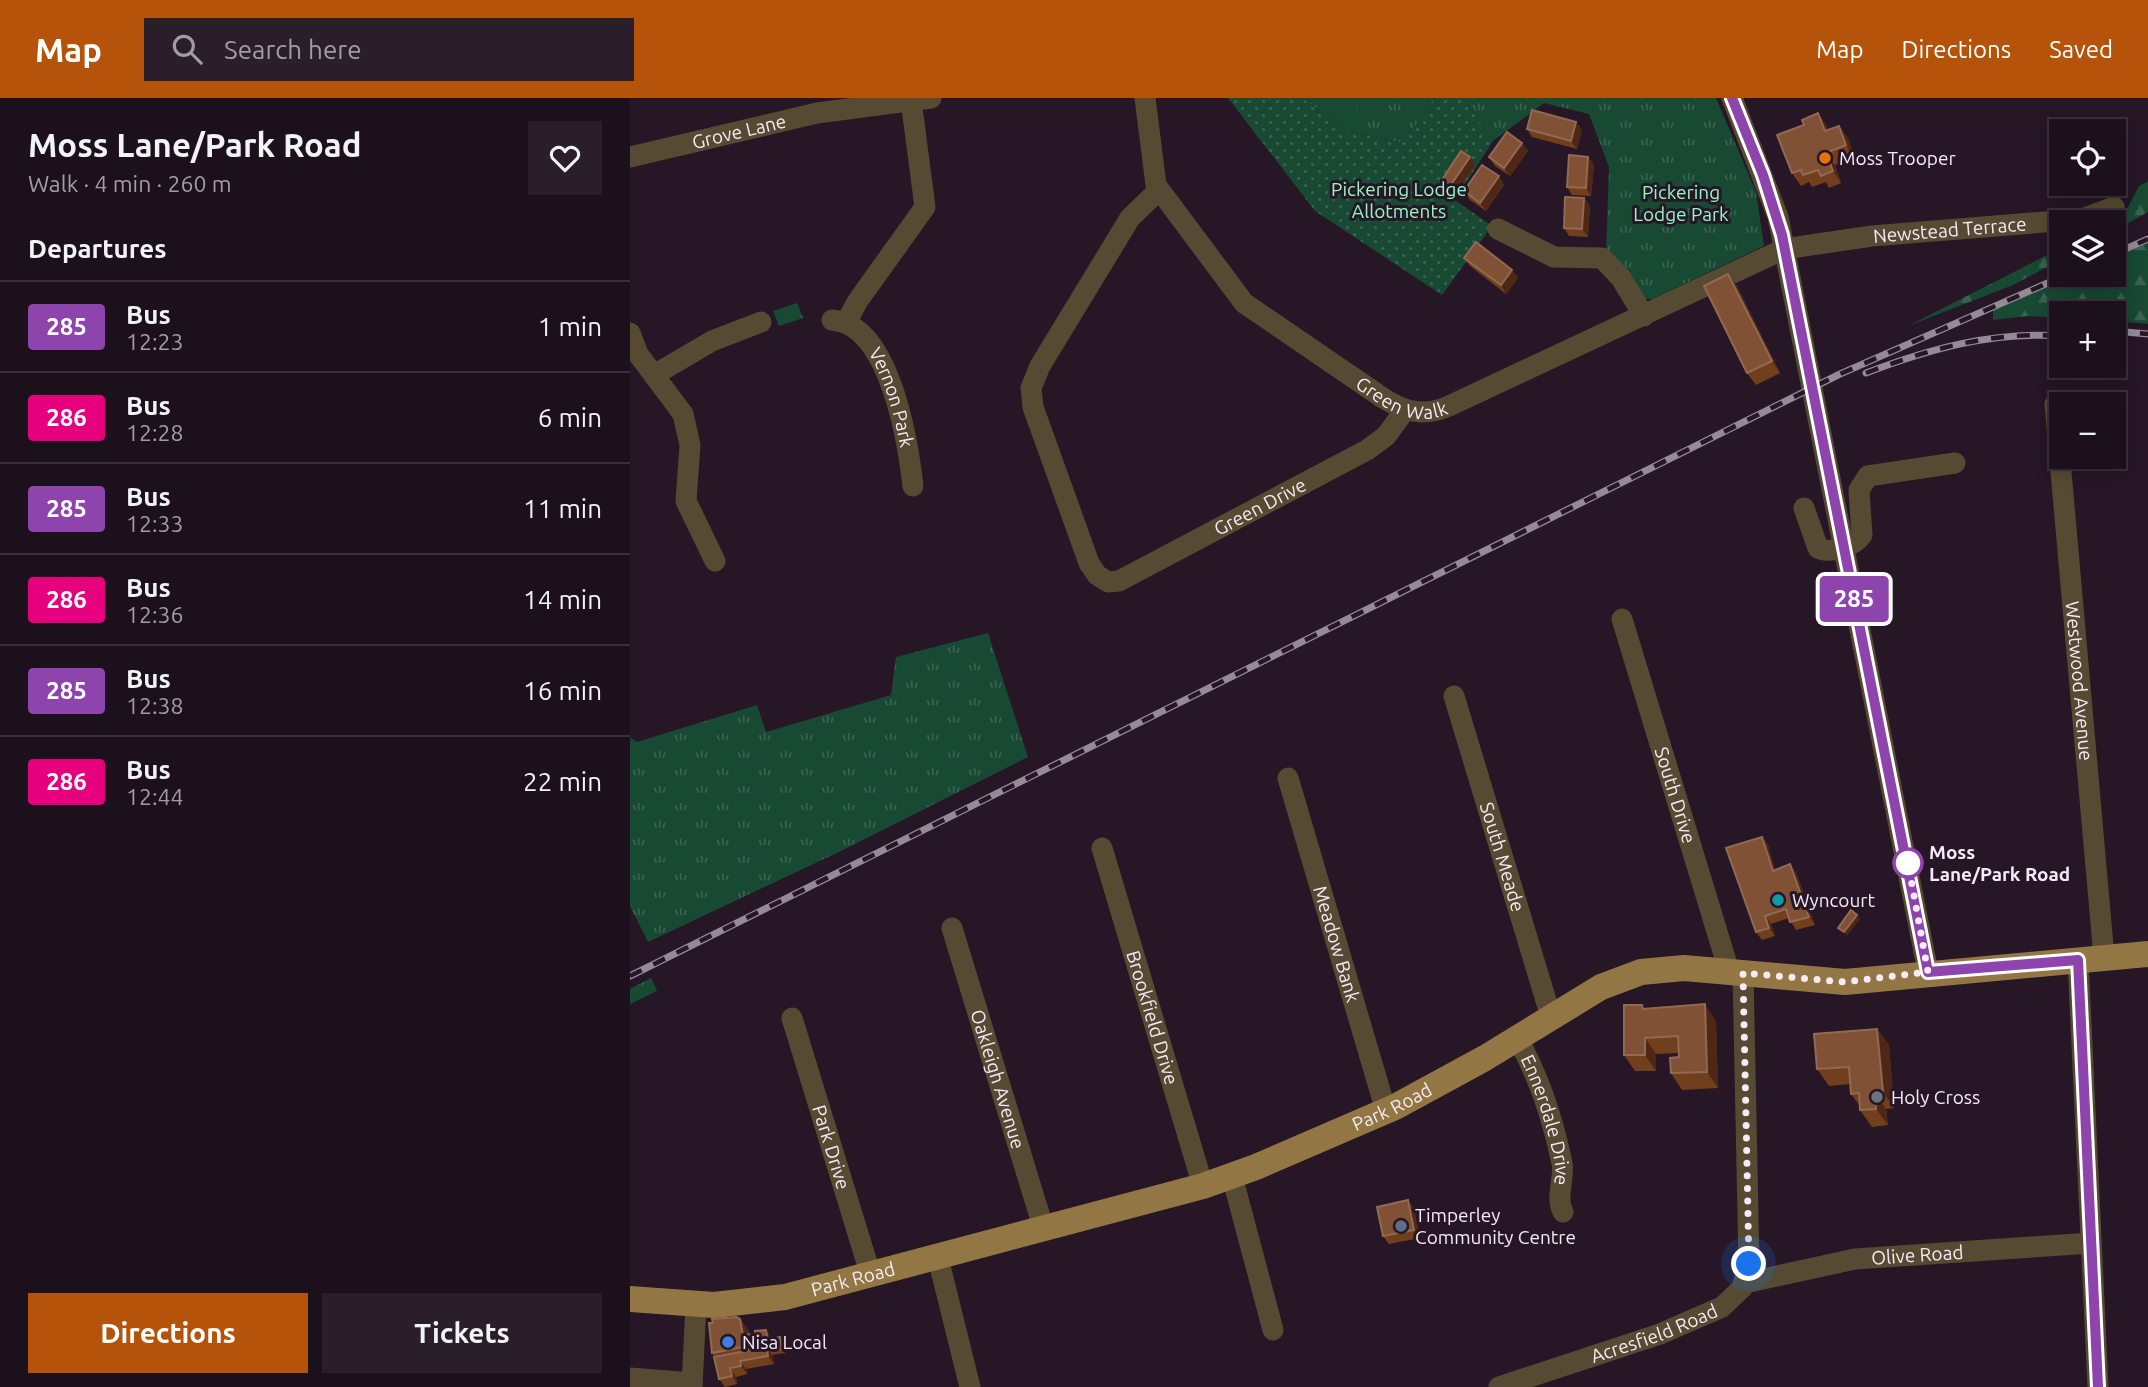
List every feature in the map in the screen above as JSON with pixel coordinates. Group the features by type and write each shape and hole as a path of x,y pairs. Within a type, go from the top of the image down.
{"main road":[{"name":"Park Road","path":"630,1299 696,1304 768,1300 871,1276 1203,1186 1386,1111 1456,1075 1601,987 1641,972 1684,968 1845,982 1928,972 2148,954"}],"street":[{"name":"Green Walk","path":"1145,98 1153,176 1159,190 1248,307 1405,410 1437,411 1784,249"},
{"path":"1732,98 1763,175 1784,249 1928,972"},
{"name":"Grove Lane","path":"630,157 766,123 913,99"},
{"name":"Vernon Park","path":"913,99 925,207 839,322 866,341 891,386 907,436 913,486"},
{"name":"Green Drive","path":"1159,190 1130,218 1040,366 1024,386 1099,589 1119,581 1367,450 1386,436 1405,410"},
{"name":"Newstead Terrace","path":"1784,249 1872,236 2082,219 2114,207"},
{"path":"1498,229 1554,257 1602,258 1621,278 1644,316"},
{"path":"654,375 712,341 753,331"},
{"path":"630,333 638,354 679,405 686,422 690,445 686,501 715,561"},
{"path":"1804,508 1818,548 1826,551 1843,547 1856,543 1862,535 1859,490 1868,476 1955,463"},
{"name":"Westwood Avenue","path":"2059,469 2091,959 2091,1242 2098,1387"},
{"name":"South Drive","path":"1622,619 1736,972"},
{"name":"South Meade","path":"1454,696 1551,1017"},
{"name":"Meadow Bank","path":"1288,778 1386,1111"},
{"name":"Brookfield Drive","path":"1102,848 1203,1186"},
{"name":"Oakleigh Avenue","path":"952,928 1044,1230"},
{"path":"1736,972 1749,1249 1745,1283"},
{"name":"Park Drive","path":"792,1018 871,1276"},
{"name":"Ennerdale Drive","path":"1517,1038 1540,1088 1562,1164 1557,1209"},
{"path":"1232,1176 1273,1330"},
{"name":"Olive Road","path":"1745,1283 1855,1259 2091,1242"},
{"path":"938,1258 970,1387"},
{"name":"Acresfield Road","path":"1499,1387 1693,1321 1728,1303 1745,1283"},
{"path":"630,1378 692,1385 696,1304"}],"green space":[{"name":"Pickering Lodge Allotments","path":"1228,98 1302,98 1350,132 1403,143 1434,98 1463,98 1493,141 1455,200 1492,226 1442,295 1315,211"},
{"path":"1302,98 1434,98 1404,143 1350,132"},
{"path":"1308,98 1364,98 1347,124"},
{"name":"Pickering Lodge Park","path":"1463,98 1716,98 1756,192 1764,246 1652,299 1646,299 1606,253 1609,167 1589,114 1544,103 1493,141"},
{"path":"2148,181 2148,212 2126,224 2125,210 2139,186"},
{"path":"2148,242 2148,324 2126,322 2126,301 2049,301 2049,317 2028,316 1993,320 1993,308 2049,284 2049,287 2126,287 2126,252"},
{"path":"2049,254 2049,266 2013,285 1908,326"},
{"path":"797,303 803,318 779,326 773,311"},
{"path":"988,633 1028,757 843,850 648,942 630,906 630,737 637,742 757,705 766,732 891,695 896,657"},
{"path":"651,978 657,991 630,1004 630,989"}],"building":[{"path":"1532,110 1576,122 1571,141 1527,129"},
{"path":"1818,113 1825,131 1839,126 1846,145 1826,153 1833,171 1821,176 1818,170 1803,175 1801,170 1792,173 1777,135 1804,125 1802,120"},
{"path":"1507,132 1522,143 1504,168 1489,157"},
{"path":"1461,151 1470,157 1448,189 1440,183"},
{"path":"1569,155 1588,157 1586,188 1567,187"},
{"path":"1482,165 1499,176 1480,203 1464,191"},
{"path":"1565,197 1584,198 1582,229 1564,228"},
{"path":"1476,242 1512,270 1501,285 1464,258"},
{"path":"1728,274 1772,361 1747,373 1704,286"},
{"name":"Wyncourt","path":"1762,837 1773,871 1790,864 1809,917 1790,922 1786,909 1765,916 1769,928 1756,932 1726,848"},
{"path":"1851,910 1857,915 1844,932 1838,928"},
{"path":"1705,1004 1707,1072 1671,1073 1670,1058 1679,1057 1678,1036 1645,1038 1645,1055 1624,1055 1624,1005 1642,1005 1643,1009"},
{"path":"1877,1029 1883,1092 1875,1093 1876,1109 1860,1110 1859,1093 1851,1094 1849,1067 1817,1069 1814,1034"},
{"name":"Timperley Community Centre","path":"1408,1200 1414,1230 1383,1236 1377,1207"},
{"path":"712,1319 740,1319 743,1335 751,1334 752,1340 757,1340 755,1331 766,1330 768,1342 712,1353 709,1323 713,1323"},
{"path":"780,1337 782,1349 774,1350 772,1339"},
{"path":"767,1347 768,1356 740,1361 741,1366 730,1368 732,1376 719,1379 714,1357"}],"railway":[{"path":"2126,249 2148,239"},
{"path":"630,976 1840,374 2049,282"},
{"path":"2126,332 2148,334"},
{"path":"1866,373 1938,349 1986,339 2049,336"}],"bus line":[{"name":"285","path":"1732,98 1763,175 1782,235 1928,972 2078,960 2098,1387"}],"place":[{"name":"Moss Trooper","path":"1825,158"},
{"name":"Moss Lane/Park Road","path":"1908,863"},
{"name":"Wyncourt","path":"1778,900"},
{"name":"Holy Cross","path":"1877,1097"},
{"name":"Timperley Community Centre","path":"1401,1226"},
{"name":"Nisa Local","path":"728,1342"}],"route":[{"path":"1749,1264 1743,973 1845,982 1928,972 1908,863"}]}
